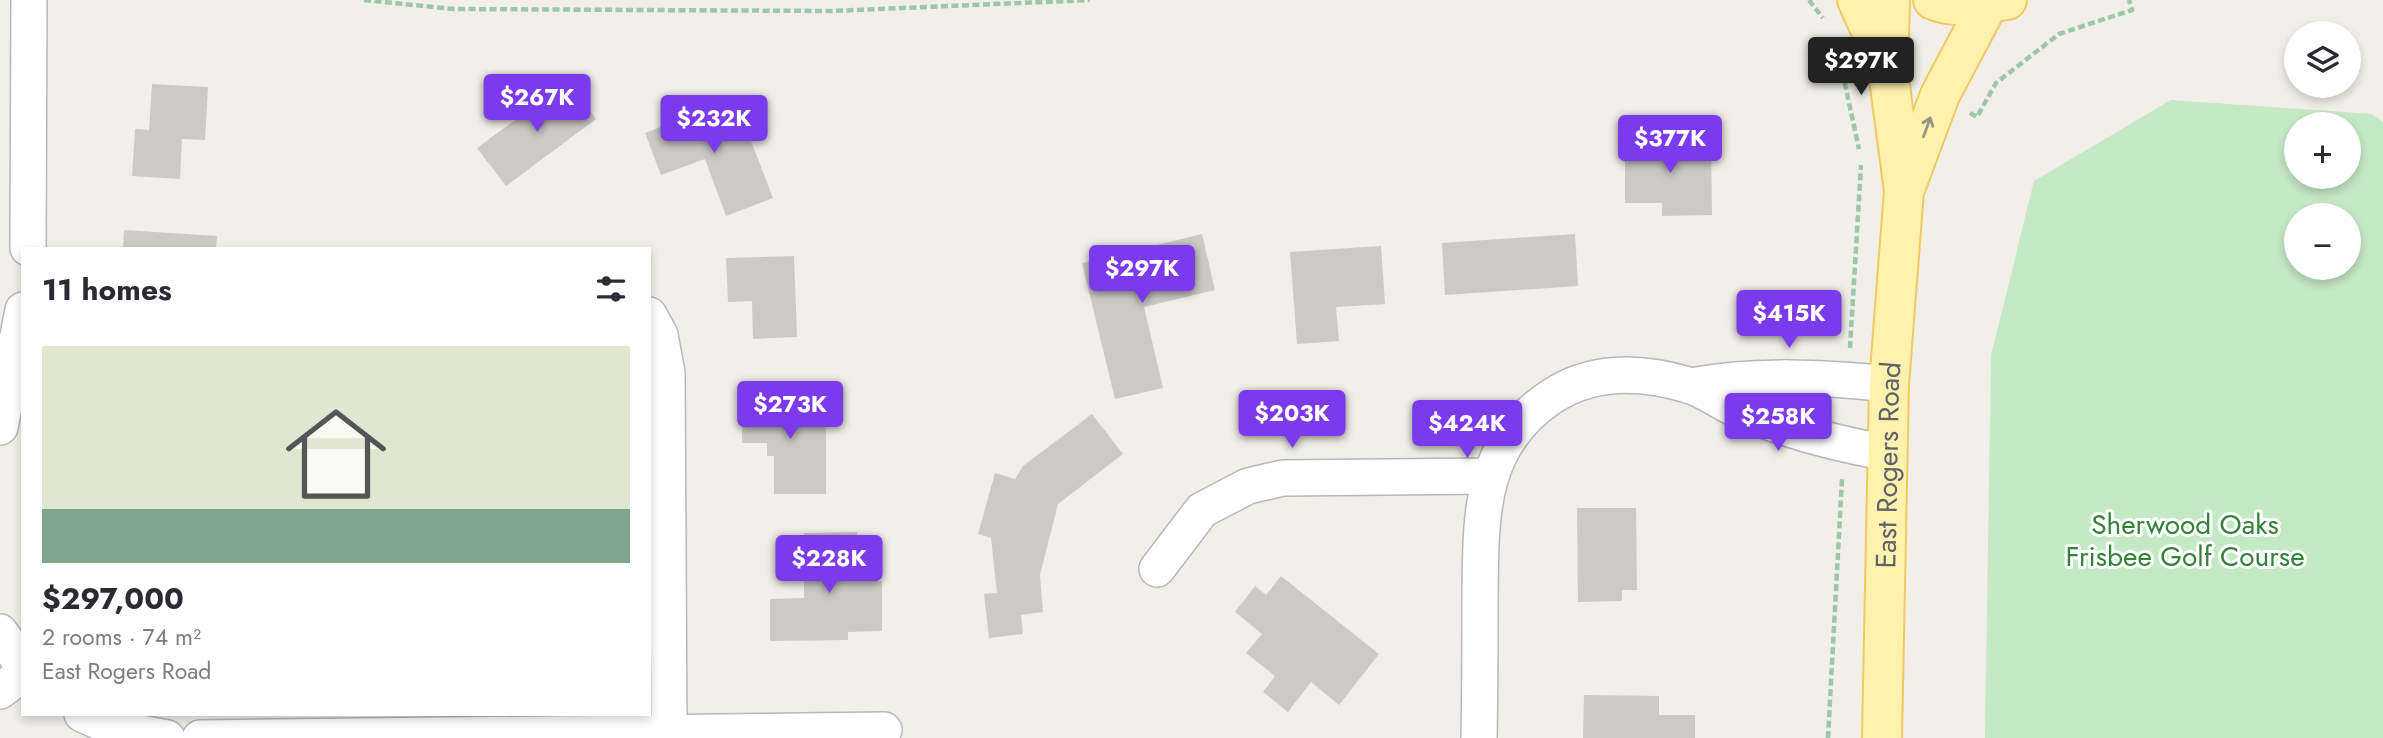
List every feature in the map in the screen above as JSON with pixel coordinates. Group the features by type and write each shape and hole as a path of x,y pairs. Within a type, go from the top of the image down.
{"main road":[{"path":"1857,0 1870,23 1888,71"},
{"name":"East Rogers Road","path":"1882,738 1889,384 1904,191 1888,71 1890,0"},
{"path":"1933,0 2000,2"},
{"name":"East Rogers Road","path":"1904,191 1940,95 2000,2"}],"street":[{"path":"28,247 29,0"},
{"path":"651,319 660,335 667,373 669,732"},
{"path":"0,426 21,320"},
{"path":"1479,738 1481,524 1490,476 1504,444 1533,409 1563,389 1588,378 1632,373 1690,386 1740,411 1844,445 1888,453"},
{"path":"1690,386 1738,377 1889,384"},
{"path":"1157,569 1202,510 1248,486 1283,478 1490,476"},
{"path":"0,632 21,663"},
{"path":"0,691 21,675"},
{"path":"86,716 113,728 167,738"},
{"path":"200,738 884,730"}],"path":[{"path":"364,0 453,9 792,11 1090,0"},
{"path":"1977,117 1996,83 2059,34 2132,10 2130,0"},
{"path":"1845,77 1859,151"},
{"path":"1850,349 1861,163"},
{"path":"1828,738 1843,471"}],"green space":[{"name":"Sherwood Oaks Frisbee Golf Course","path":"2171,100 2343,112 2284,112 2284,189 2361,189 2361,113 2372,114 2383,122 2383,738 1985,738 1991,355 2034,181"}],"building":[{"path":"568,81 596,119 506,186 477,148"},
{"path":"152,84 208,87 205,140 182,139 180,179 132,176 135,129 149,130"},
{"path":"728,101 737,125 744,123 773,198 726,216 705,159 661,175 645,133"},
{"path":"1711,139 1712,215 1662,216 1662,203 1625,203 1625,141"},
{"path":"124,230 217,236 216,247 123,247"},
{"path":"1202,234 1215,290 1144,307 1163,388 1115,399 1082,263"},
{"path":"1575,234 1578,286 1445,295 1442,243"},
{"path":"1381,246 1385,304 1336,307 1339,341 1297,344 1290,252"},
{"path":"794,256 797,337 753,339 752,301 728,302 726,258"},
{"path":"743,398 826,399 826,494 774,494 774,456 767,456 767,443 742,443"},
{"path":"1092,414 1123,454 1058,504 1040,575 1043,612 1021,615 1023,634 989,638 984,594 997,593 991,538 978,534 995,473 1015,479 1023,466"},
{"path":"1577,508 1636,508 1637,590 1622,590 1622,601 1578,602"},
{"path":"857,532 858,581 882,581 882,631 848,632 848,640 770,641 770,599 804,598 804,533"},
{"path":"1281,576 1379,654 1339,705 1311,682 1288,712 1263,692 1275,676 1246,653 1262,634 1235,612 1255,586 1266,595"},
{"path":"1584,695 1659,696 1659,715 1695,715 1695,738 1583,738"}]}
